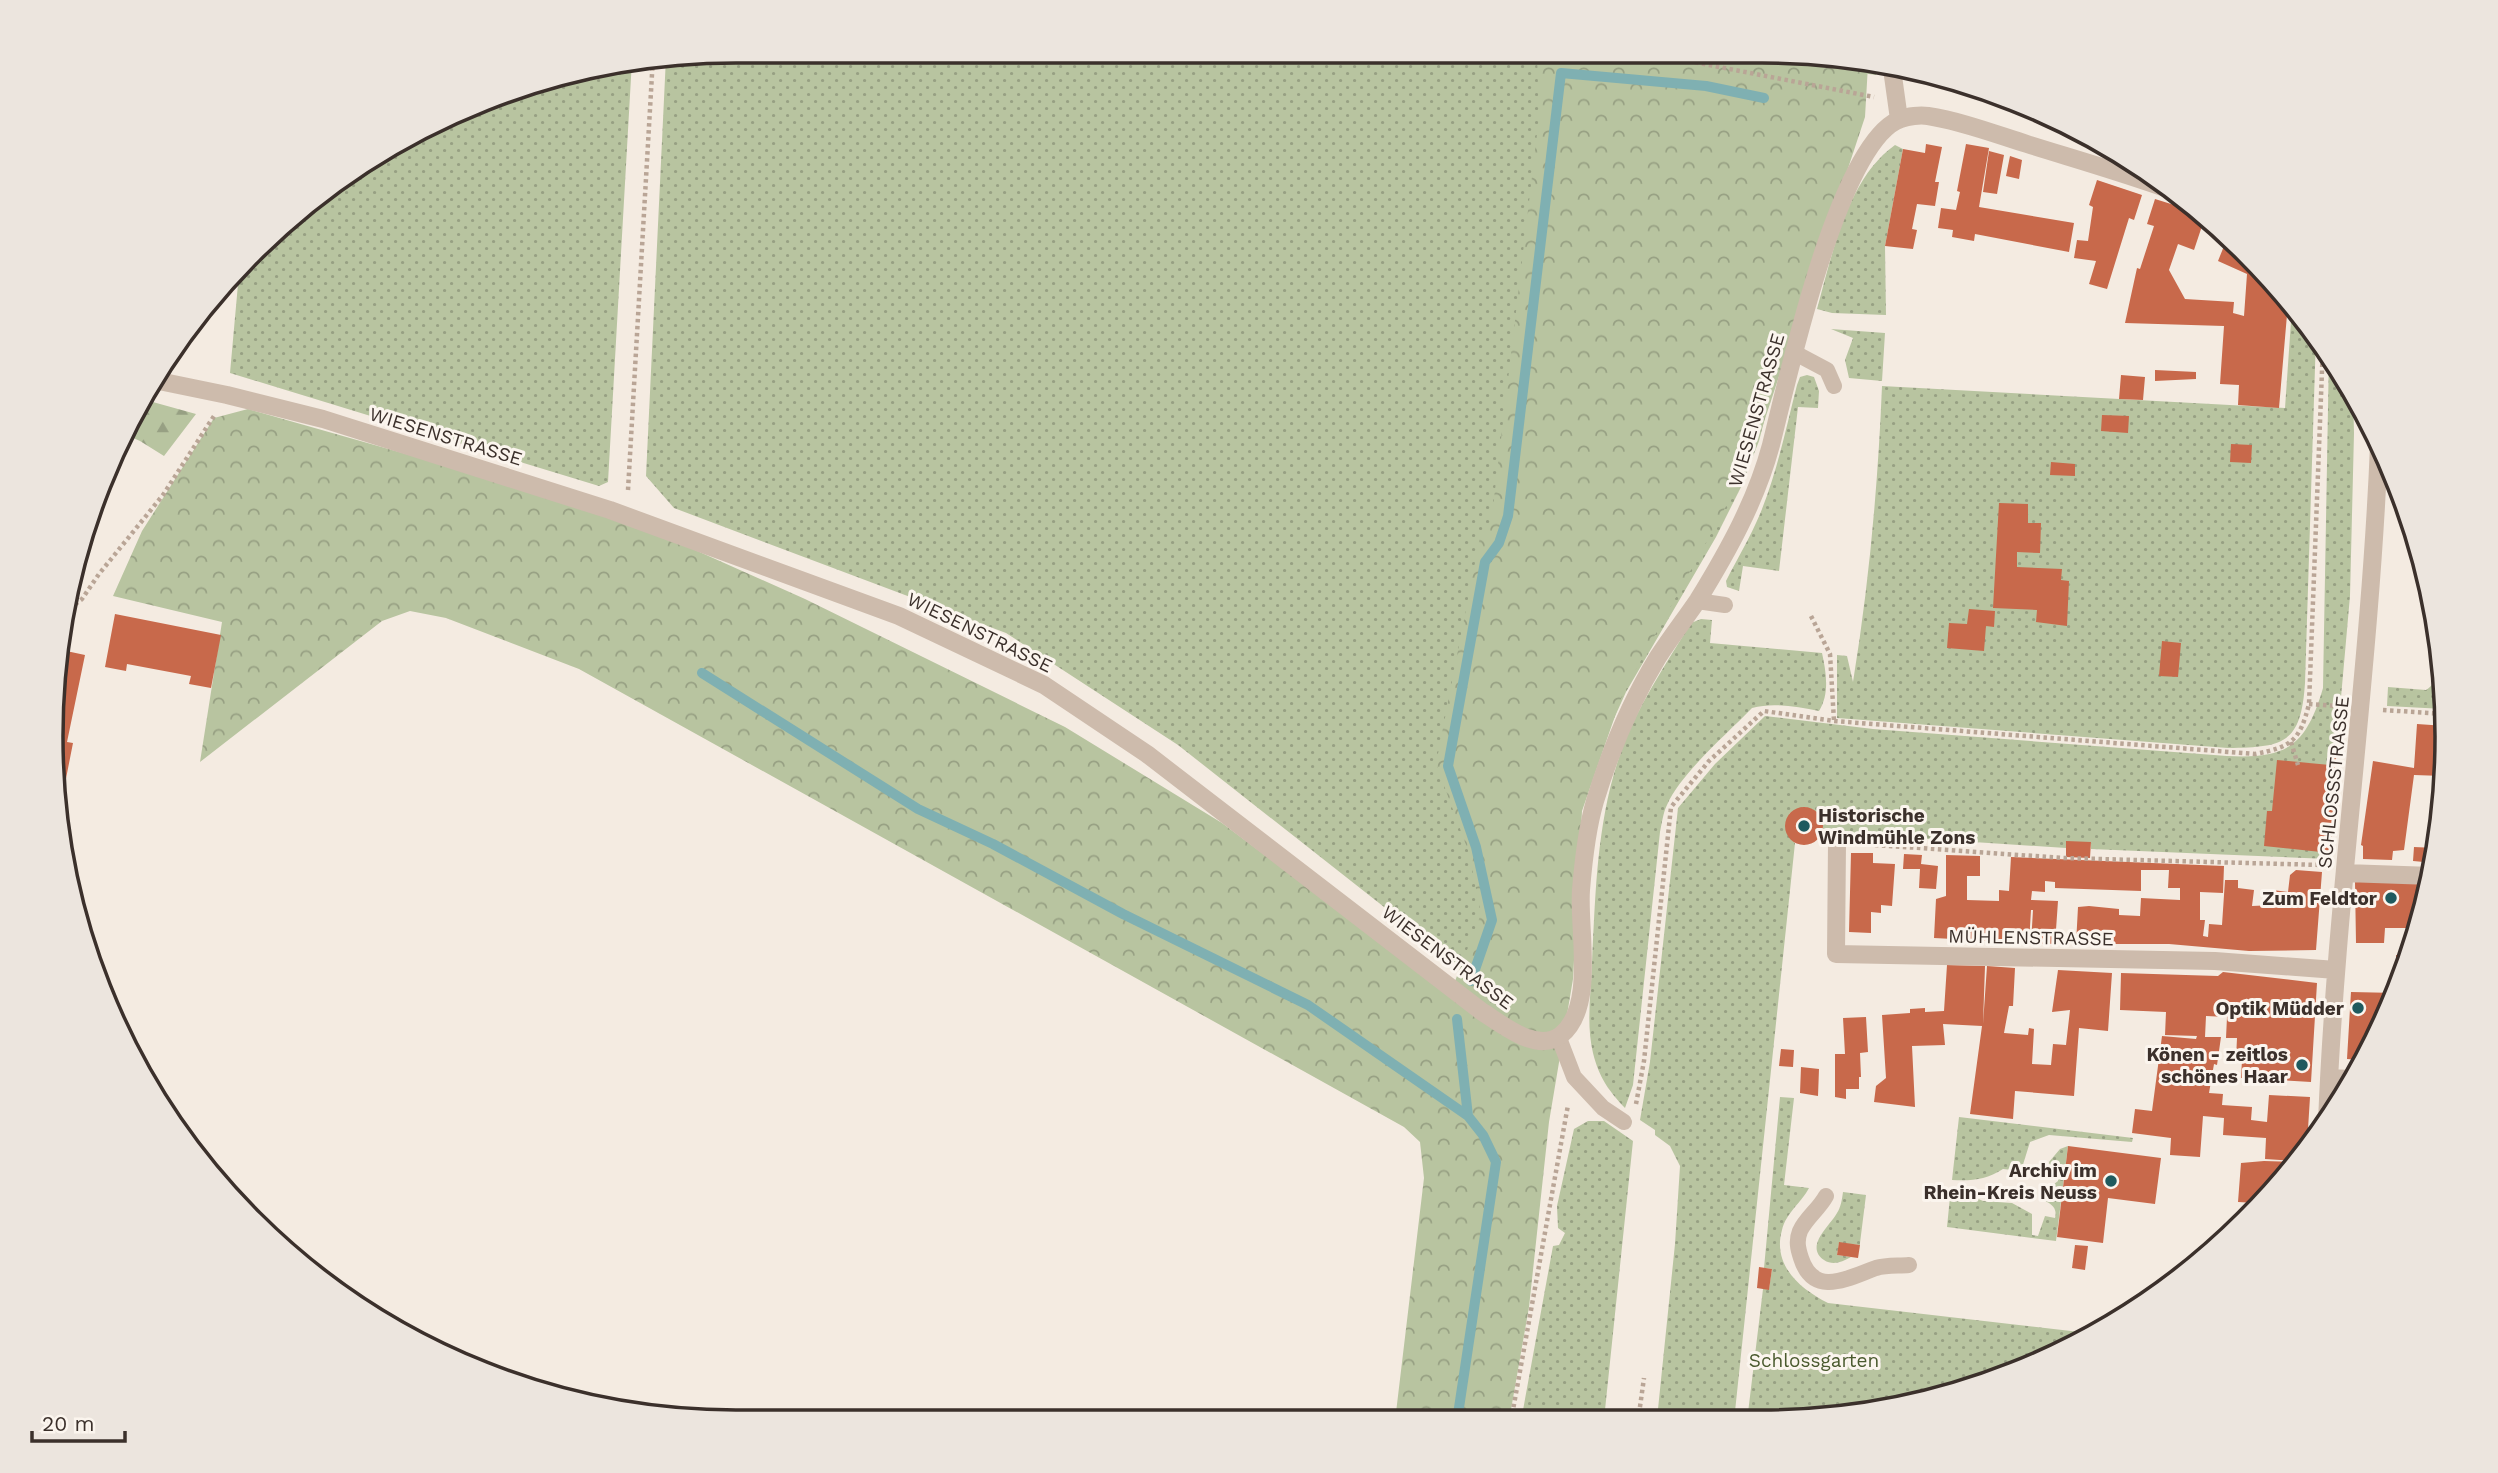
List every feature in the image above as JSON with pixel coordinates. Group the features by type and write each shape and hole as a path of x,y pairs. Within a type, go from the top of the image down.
{"street":[{"path":"1893,76 1897,110 2012,139 2141,180"},
{"name":"WIESENSTRASSE","path":"164,382 323,419 627,516 899,616 1044,685 1147,754 1481,1011 1510,1030 1535,1041 1559,1038 1576,1019 1583,982 1581,891 1594,804 1620,732 1657,658 1697,601 1738,533 1763,473 1834,219 1858,164 1897,110"},
{"name":"SCHLOSSSTRASSE","path":"2328,1100 2336,970 2375,546 2378,466"},
{"name":"MÜHLENSTRASSE","path":"1837,843 1836,954 2215,961 2336,970"},
{"path":"2345,870 2420,875"},
{"path":"2329,1078 2341,1079"}],"lane":[{"path":"1795,353 1827,370 1834,386"},
{"path":"1697,601 1725,605"},
{"path":"1559,1038 1574,1077 1603,1108 1624,1122"},
{"path":"1826,1196 1821,1206 1800,1230 1797,1246 1811,1275 1823,1281 1838,1283 1879,1267 1909,1265"}],"path":[{"path":"1691,63 1897,110"},
{"path":"627,516 652,69"},
{"path":"1624,1122 1638,1100 1644,1061 1671,807 1709,761 1764,711 1834,721 2255,754 2275,750 2291,742 2303,727 2309,704 2322,364"},
{"path":"76,603 163,495 227,395"},
{"path":"1811,616 1830,654 1834,721"},
{"path":"2309,704 2341,707"},
{"path":"2362,708 2434,713"},
{"path":"2291,742 2298,765"},
{"path":"1837,843 2073,858 2345,870"},
{"path":"1513,1410 1574,1077"},
{"path":"1640,1410 1644,1378"}],"green space":[{"path":"736,63 1761,63 1806,64 1876,73 1854,72 1759,441 1741,487 1716,537 1626,692 1492,988 1454,962 1178,745 1006,633 674,508 646,476 666,67"},
{"path":"1537,63 1806,64 1868,72 1865,117 1751,461 1623,693 1582,811 1573,979 1549,1122 1529,1307 1511,1410 1396,1410 1424,1178 1420,1142 1404,1127 579,669 446,618 410,611 382,621 200,762 222,622 113,596 142,531 214,418 248,409 610,512 805,599 1065,727 1222,823 1450,994 1481,914 1469,853 1436,764 1480,537 1491,524 1539,117"},
{"path":"631,72 608,482 599,486 230,373 238,283 292,230 326,202 400,153 479,114 562,86"},
{"path":"1895,145 1903,149 1885,246 1886,315 1832,313 1817,309 1836,242 1853,198 1878,160"},
{"path":"2291,320 2315,354 2305,683 2299,719 2286,738 2263,746 2228,748 1837,718 1837,655 1847,656 1853,682 1864,608 1882,386 2285,408"},
{"path":"1831,329 1885,333 1882,381 1849,378 1845,360 1853,338"},
{"path":"2329,374 2354,416 2354,433 2350,596 2335,765 2339,766 2329,859 2091,849 2091,842 2066,848 1822,832 1821,818 1813,810 1804,807 1790,813 1786,829 1795,843 1735,1410 1658,1409 1680,1166 1670,1146 1655,1135 1655,1130 1640,1120 1650,1062 1678,808 1715,764 1765,716 1873,729 2227,756 2265,755 2291,745 2301,736 2309,724 2323,688"},
{"path":"1800,377 1814,377 1819,391 1818,408 1798,407 1779,571 1743,566 1739,591 1727,587 1726,581 1752,532 1766,498"},
{"path":"152,402 196,414 164,456 133,438"},
{"path":"1701,619 1712,620 1710,643 1822,653 1826,675 1825,697 1819,711 1777,705 1752,708 1693,767 1667,805 1660,832 1633,1085 1625,1108 1601,1076 1595,1062 1590,1031 1600,844 1611,786 1630,729 1691,623"},
{"path":"2433,683 2434,708 2387,706 2388,687 2426,690"},
{"name":"Schlossgarten","path":"1780,1097 1794,1098 1784,1185 1809,1188 1784,1224 1780,1243 1785,1265 1808,1291 1828,1303 2076,1332 2019,1359 1936,1387 1849,1404 1806,1409 1748,1410 1763,1289 1769,1289 1772,1269 1764,1268"},
{"path":"1959,1117 2133,1138 2132,1142 2049,1135 2030,1142 2021,1171 2003,1169 1979,1179 1952,1180"},
{"path":"1588,1121 1604,1121 1633,1141 1605,1410 1523,1410 1553,1246 1559,1245 1565,1233 1558,1228 1557,1206 1574,1129"},
{"path":"2068,1146 2056,1241 1947,1227 1951,1187 1983,1201 2012,1203 2032,1214 2032,1235 2038,1236 2045,1216 2055,1218 2056,1214 2040,1195 2058,1181 2058,1174 2051,1170 2049,1162 2060,1149"},
{"path":"1843,1192 1866,1195 1860,1245 1839,1243 1837,1255 1851,1257 1831,1263 1819,1254 1817,1242 1838,1211"}],"building":[{"path":"1926,144 1942,147 1935,182 1939,182 1935,206 1917,204 1912,229 1917,230 1913,249 1885,246 1903,149 1925,153"},
{"path":"1966,144 1989,148 1979,207 2074,223 2069,252 1975,234 1974,241 1952,237 1953,230 1938,228 1941,208 1956,210"},
{"path":"1989,151 2004,155 1997,194 1983,192"},
{"path":"2010,156 2022,160 2019,179 2006,176"},
{"path":"2097,180 2142,195 2134,220 2129,218 2107,289 2089,284 2096,261 2074,258 2077,240 2088,241 2093,207 2089,205"},
{"path":"2155,199 2176,206 2202,227 2194,250 2178,244 2169,270 2185,299 2234,302 2233,313 2244,316 2247,274 2218,261 2224,247 2287,315 2279,408 2238,405 2239,385 2220,384 2224,326 2125,323 2137,268 2140,269 2154,226 2147,224"},
{"path":"2155,370 2196,372 2196,379 2155,381"},
{"path":"2121,375 2145,377 2143,400 2119,399"},
{"path":"2102,415 2129,416 2128,433 2101,431"},
{"path":"2231,444 2252,445 2251,463 2230,462"},
{"path":"2051,462 2075,464 2075,476 2050,475"},
{"path":"1999,503 2028,504 2028,523 2041,523 2040,553 2017,552 2017,567 2062,569 2061,580 2069,581 2067,626 2036,622 2037,610 1993,608"},
{"path":"1969,609 1995,611 1994,627 1986,626 1984,651 1947,648 1949,623 1967,624"},
{"path":"115,614 221,635 211,688 189,684 191,676 127,664 126,671 105,667"},
{"path":"2162,641 2181,643 2178,677 2159,676"},
{"path":"69,652 85,655 67,742 73,743 65,786 64,692"},
{"path":"2417,724 2435,725 2434,776 2414,775 2404,850 2393,851 2392,860 2363,859 2361,845 2373,761 2414,768"},
{"path":"2330,756 2336,756 2335,765 2339,766 2330,853 2264,846 2267,811 2272,811 2277,760 2330,765"},
{"name":"Historische Windmühle Zons","path":"1804,807 1817,813 1823,826 1817,839 1804,845 1791,839 1785,826 1791,813"},
{"path":"2066,841 2091,842 2090,858 2066,857"},
{"path":"2414,847 2425,848 2423,862 2413,861"},
{"path":"1851,853 1873,853 1873,863 1895,864 1892,906 1881,905 1881,913 1871,912 1871,933 1849,932"},
{"path":"1904,854 1922,855 1921,864 1938,866 1936,889 1919,888 1920,869 1903,869"},
{"path":"1946,855 1980,856 1980,876 1967,876 1967,900 1999,901 1999,890 2009,891 2011,857 2224,866 2223,893 2200,892 2200,920 2205,920 2203,936 2208,937 2209,924 2222,925 2225,880 2238,880 2238,888 2254,890 2252,906 2274,905 2273,890 2288,892 2290,875 2296,870 2322,872 2316,950 2249,951 2169,944 2076,944 2078,907 2119,909 2119,915 2140,916 2141,898 2180,900 2180,888 2168,888 2169,870 2141,870 2141,891 2055,888 2055,882 2045,881 2045,892 2032,891 2031,900 2058,901 2055,944 2031,943 2033,910 2029,943 1934,938 1936,899 1946,896"},
{"name":"Zum Feldtor","path":"2355,882 2419,882 2407,928 2385,928 2384,943 2356,943"},
{"path":"1947,965 1985,966 1983,1024 1987,966 2015,968 2013,1006 2009,1006 2004,1033 2028,1035 2029,1028 2034,1029 2032,1064 2051,1065 2053,1044 2066,1045 2070,1010 2052,1012 2058,970 2112,973 2108,1031 2079,1028 2074,1096 2015,1091 2013,1119 1970,1114 1982,1026 1943,1024 1945,1045 1912,1046 1915,1107 1874,1102 1876,1086 1886,1078 1882,1015 1910,1013 1910,1009 1925,1008 1925,1012 1944,1011"},
{"path":"2223,972 2317,983 2311,1082 2241,1078 2242,1060 2236,1059 2237,1038 2226,1038 2227,1017 2206,1016 2205,1037 2221,1037 2209,1093 2223,1094 2222,1105 2252,1107 2251,1120 2267,1122 2269,1095 2310,1097 2308,1130 2285,1160 2265,1159 2266,1138 2223,1135 2224,1118 2203,1116 2200,1157 2170,1155 2171,1138 2132,1133 2135,1109 2152,1111 2162,1036 2196,1039 2197,1036 2165,1035 2166,1012 2120,1010 2121,973 2218,976"},
{"path":"2351,992 2384,993 2352,1059 2347,1059"},
{"path":"1866,1017 1868,1052 1860,1053 1859,1089 1846,1089 1846,1099 1835,1097 1835,1054 1845,1054 1843,1018"},
{"path":"1781,1049 1794,1050 1793,1067 1779,1066"},
{"path":"1801,1067 1819,1069 1818,1096 1800,1093"},
{"name":"Archiv im Rhein-Kreis Neuss","path":"2068,1146 2161,1158 2155,1204 2108,1198 2103,1243 2057,1237"},
{"path":"2284,1162 2248,1203 2238,1202 2241,1163"},
{"path":"1839,1242 1860,1245 1858,1258 1837,1255"},
{"path":"2075,1245 2088,1246 2085,1270 2072,1268"},
{"path":"1759,1267 1772,1269 1769,1290 1757,1288"}],"waterway":[{"path":"1471,981 1492,920 1476,847 1448,766 1485,562 1499,543 1508,516 1561,73 1706,86 1764,98"},
{"path":"702,673 918,809 993,844 1123,914 1308,1005 1468,1116"},
{"path":"1457,1019 1468,1116 1483,1135 1496,1162 1459,1410"}],"place":[{"name":"Historische Windmühle Zons","path":"1804,826"},
{"name":"Zum Feldtor","path":"2391,898"},
{"name":"Optik Müdder","path":"2358,1008"},
{"name":"Könen - zeitlos schönes Haar","path":"2302,1065"},
{"name":"Archiv im Rhein-Kreis Neuss","path":"2111,1181"}]}
